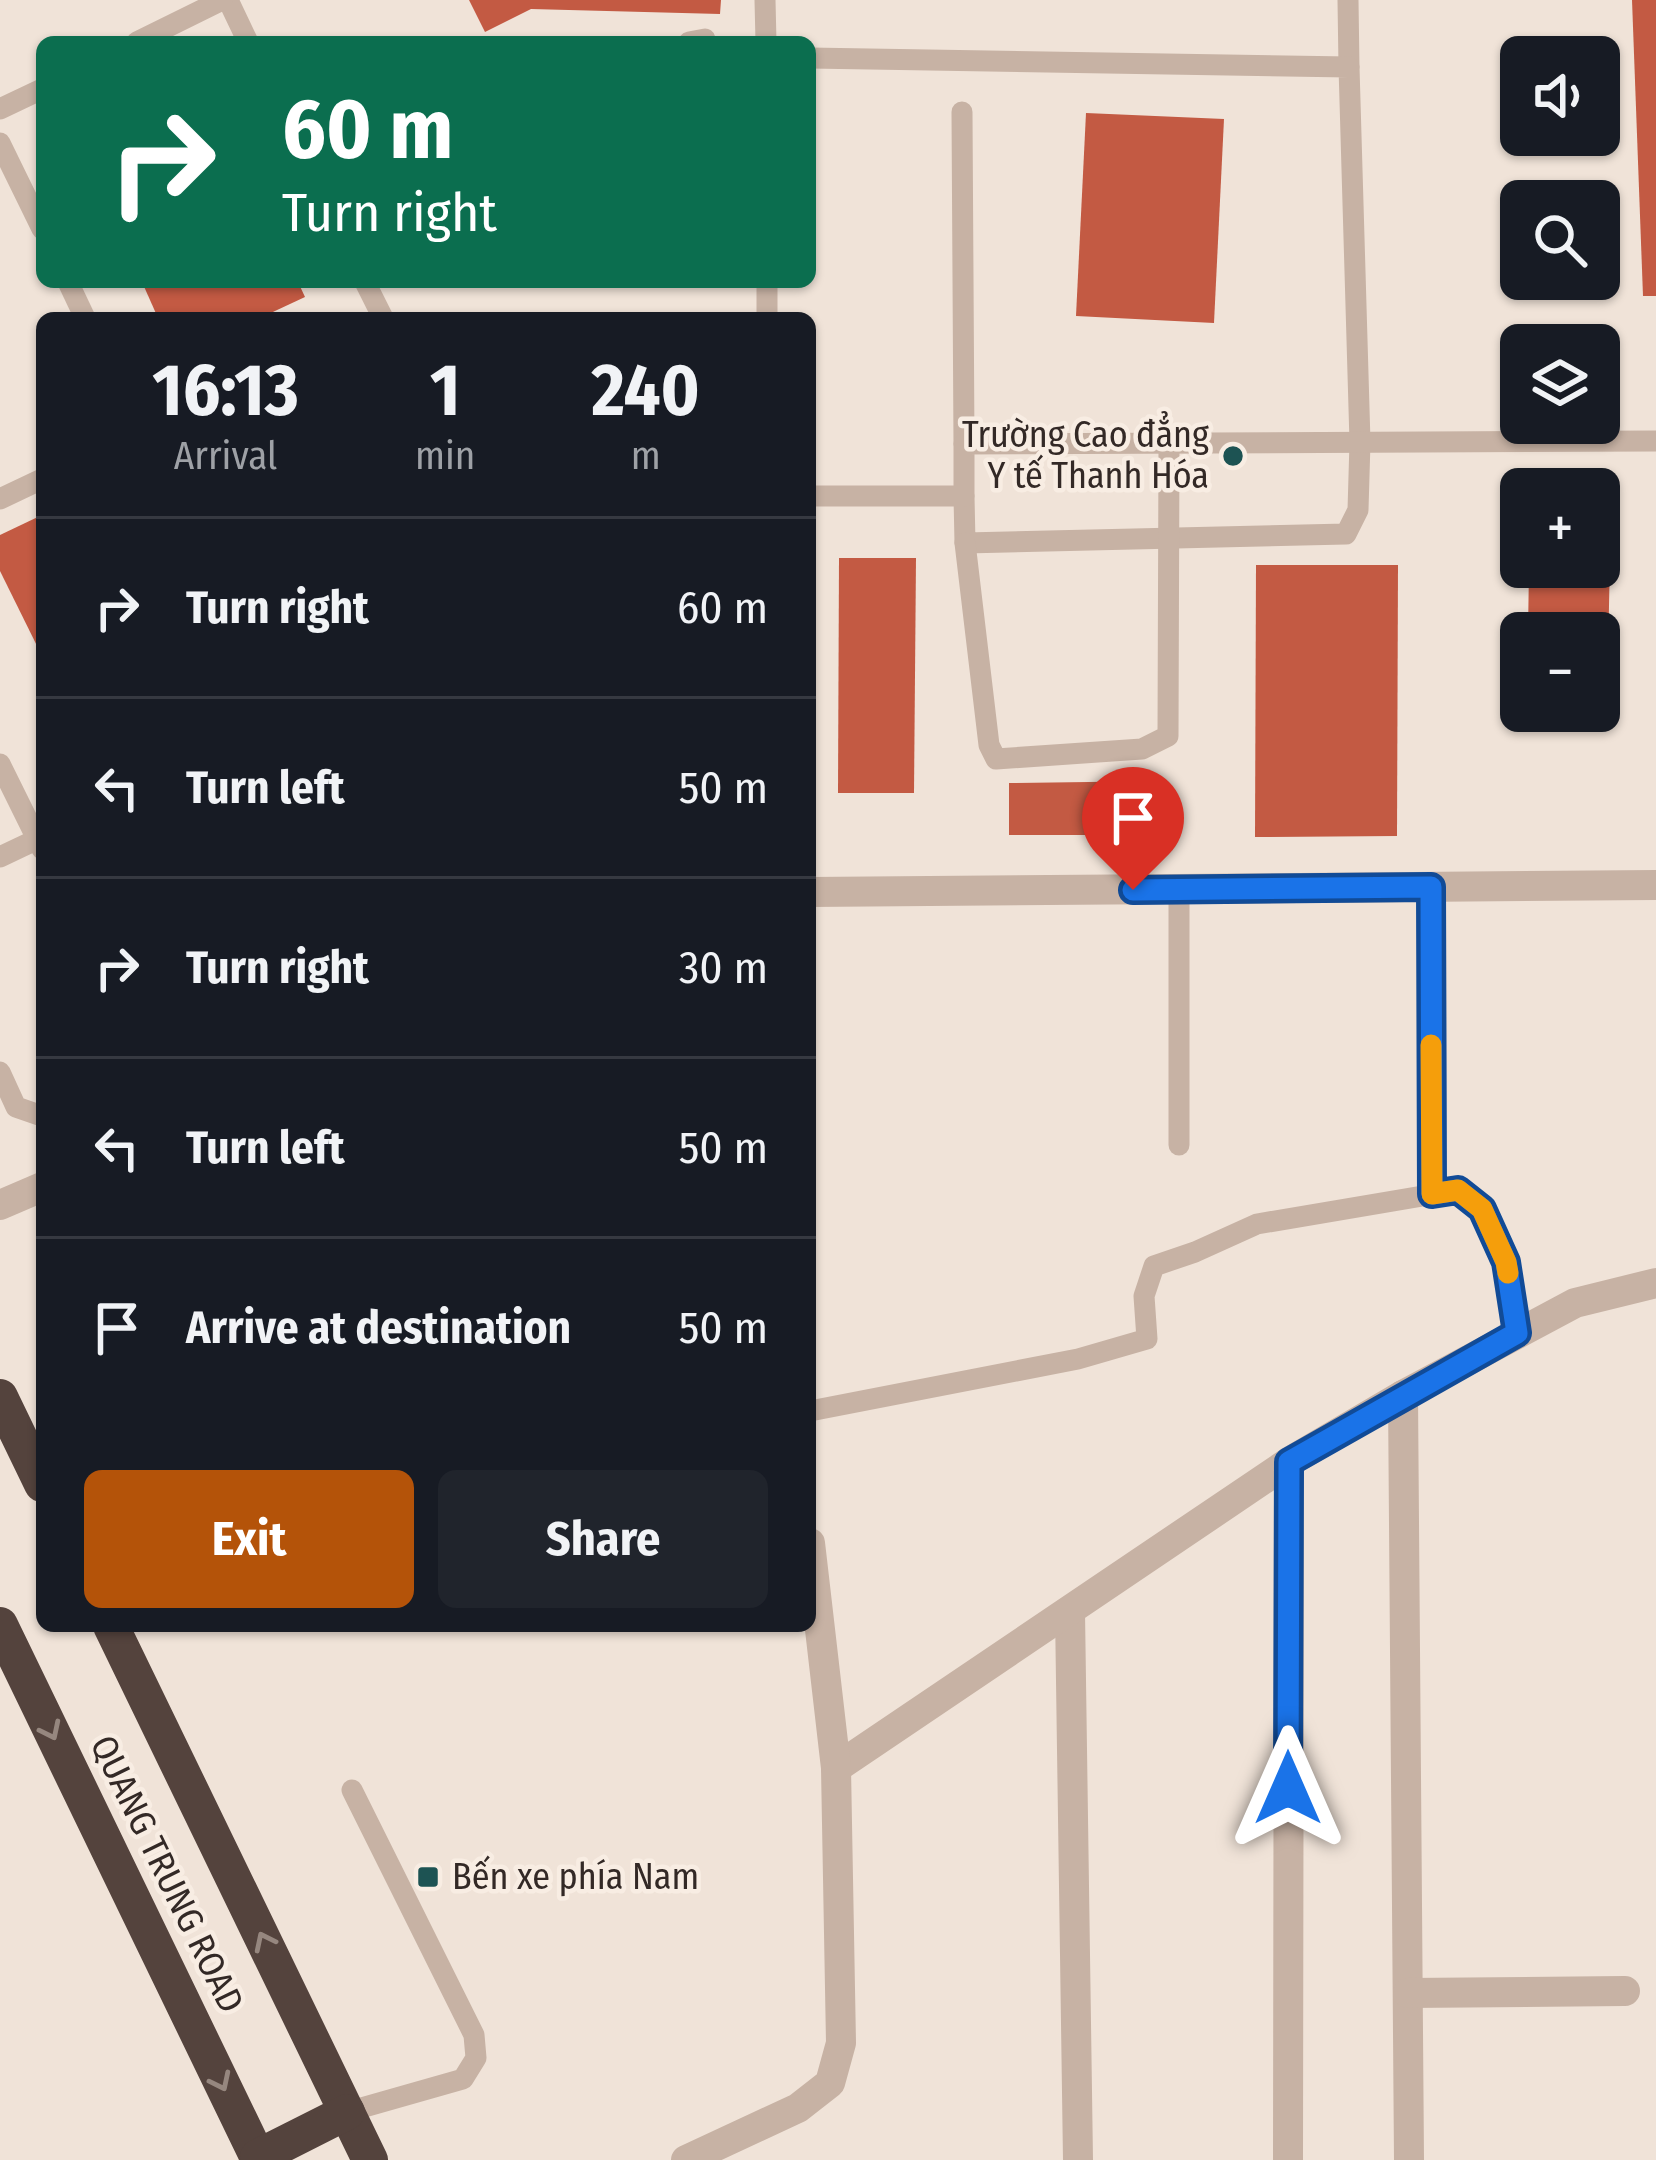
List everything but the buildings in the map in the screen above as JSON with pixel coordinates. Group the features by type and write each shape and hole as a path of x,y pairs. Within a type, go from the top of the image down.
{"highway":[{"path":"0,1397 36,1472"},
{"name":"QUANG TRUNG ROAD","path":"0,1625 256,2159"},
{"name":"QUANG TRUNG ROAD","path":"114,1632 370,2160"},
{"path":"256,2159 347,2112"}],"street":[{"path":"816,892 1656,885"},
{"path":"0,1205 36,1190"},
{"path":"836,1768 1289,1462 1575,1303 1656,1283"},
{"path":"1403,1395 1409,2160"},
{"path":"1288,2160 1289,1462"},
{"path":"686,2160 798,2108 830,2083 842,2043 836,1768 816,1595"},
{"path":"1070,1612 1078,2160"},
{"path":"1408,1993 1625,1991"}],"lane":[{"path":"150,36 225,0 245,36"},
{"path":"765,0 766,36"},
{"path":"965,543 1346,535 1358,510 1360,442 1348,0"},
{"path":"816,58 1349,67"},
{"path":"0,109 36,91"},
{"path":"962,112 965,543 989,745 996,760 1142,749 1168,736 1169,443"},
{"path":"0,143 36,218"},
{"path":"964,443 1656,441"},
{"path":"0,499 36,482"},
{"path":"816,496 964,496"},
{"path":"0,764 36,834"},
{"path":"0,857 36,844"},
{"path":"1431,887 1432,1194"},
{"path":"1179,889 1179,1145"},
{"path":"0,1072 16,1107 36,1114"},
{"path":"816,1410 1078,1359 1147,1339 1144,1296 1154,1265 1258,1224 1458,1190 1482,1209 1506,1262 1517,1333"},
{"path":"347,2112 463,2079 476,2058 474,2036 352,1790"}],"slow traffic":[{"path":"1431,1045 1432,1194 1458,1190 1482,1209 1508,1273"}],"place":[{"name":"Trường Cao đẳng Y tế Thanh Hóa","path":"1233,456"},
{"name":"Bến xe phía Nam","path":"428,1877"}],"route":[{"path":"1133,890 1431,887 1432,1194 1458,1190 1482,1209 1506,1262 1517,1333 1289,1462 1288,1788"}]}
